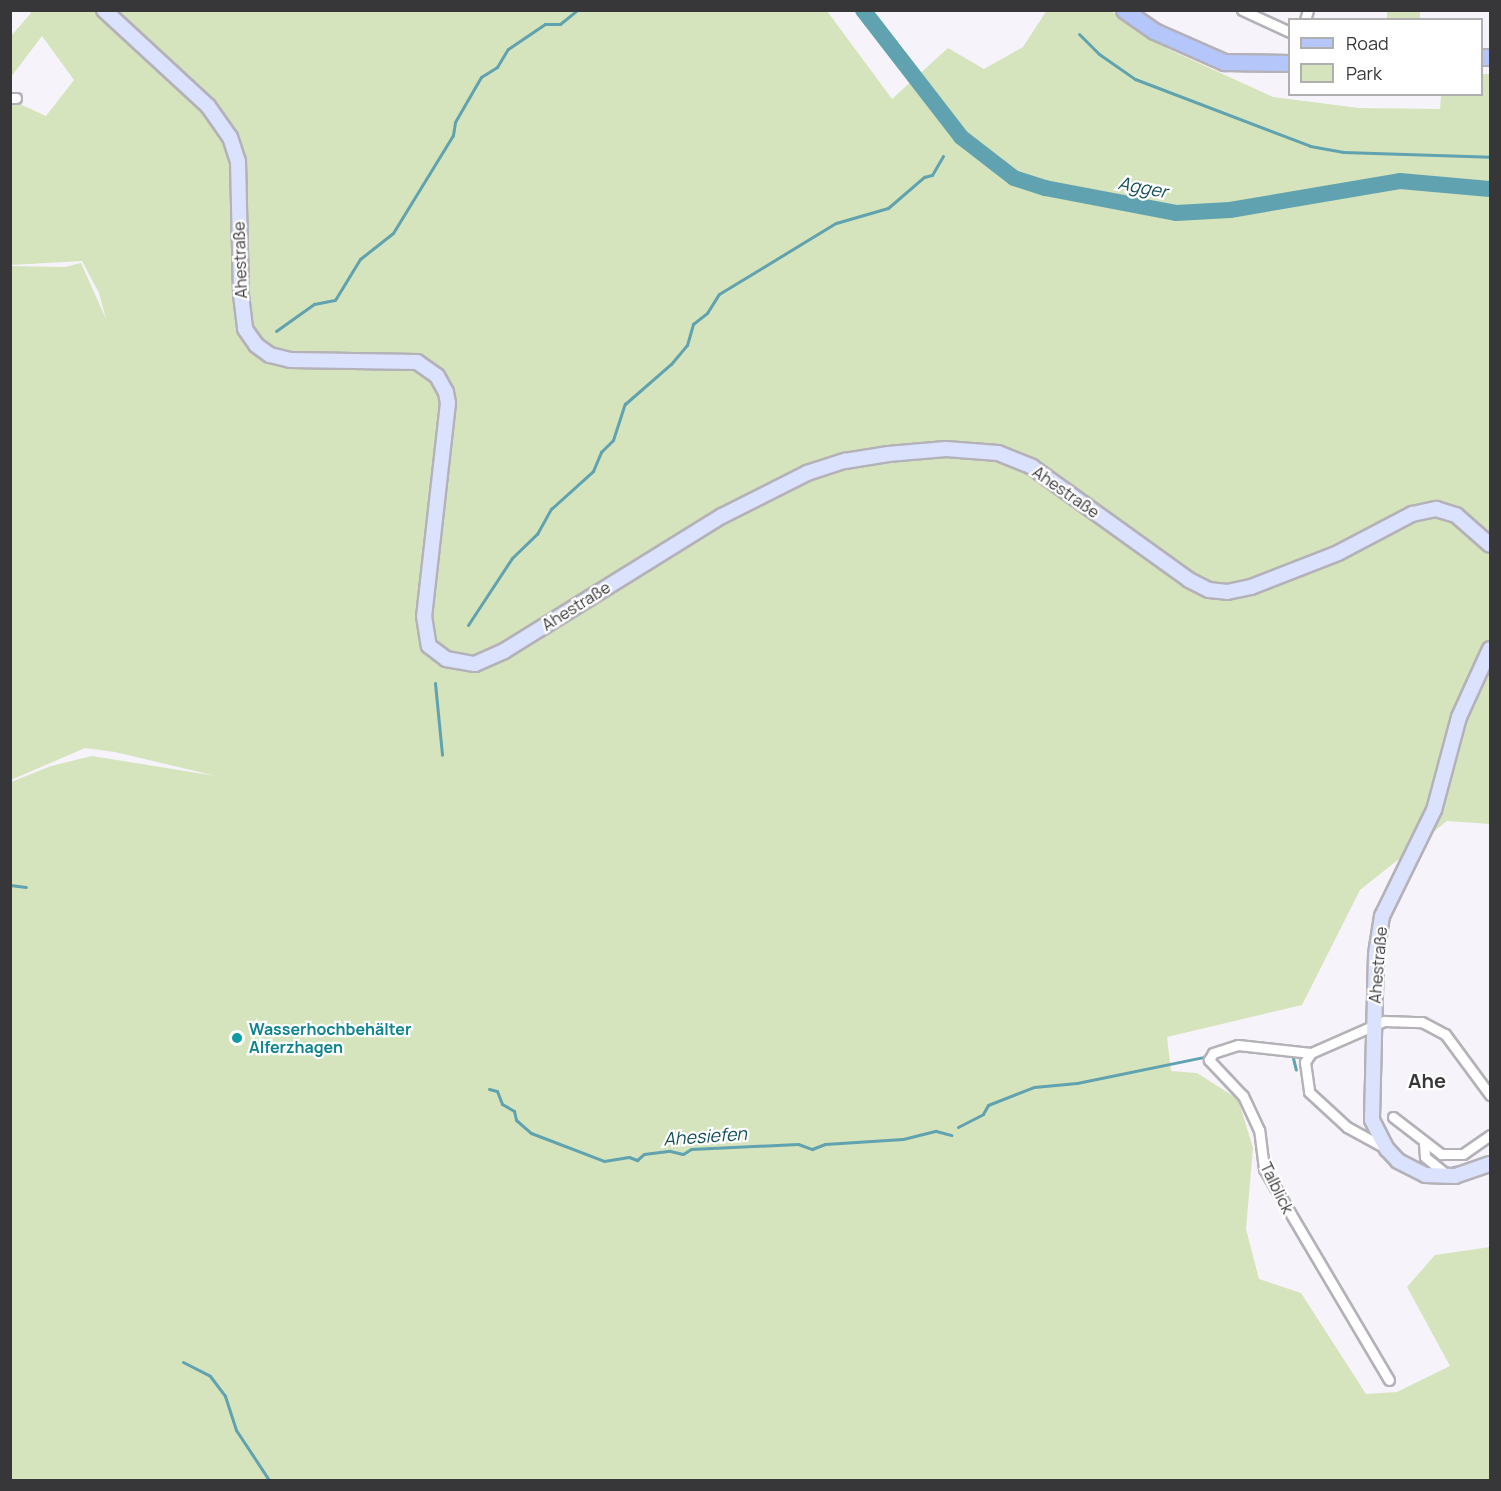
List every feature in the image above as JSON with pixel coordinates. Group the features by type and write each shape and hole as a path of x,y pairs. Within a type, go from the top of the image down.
{"main road":[{"name":"Ahestraße","path":"104,10 208,106 230,136 238,161 240,295 245,329 256,345 270,355 290,360 417,362 437,376 446,392 424,616 429,646 446,659 475,663 504,651 722,516 807,473 844,461 888,454 946,449 998,453 1032,467 1189,580 1209,590 1227,592 1251,587 1338,553 1412,514 1436,509 1456,515 1491,545"},
{"path":"1124,10 1154,31 1224,62 1288,63"},
{"name":"Ahestraße","path":"1491,649 1460,717 1434,810 1382,916 1376,955 1372,1120 1387,1149 1411,1169 1448,1177 1491,1164"}],"street":[{"path":"1242,10 1288,31"},
{"name":"Talblick","path":"1389,1380 1264,1169 1259,1130 1249,1107 1209,1060 1213,1053 1238,1045 1311,1053 1373,1029 1384,1022 1400,1020 1422,1022 1444,1034 1491,1095"},
{"path":"1311,1053 1305,1062 1309,1092 1347,1127 1387,1149"},
{"path":"1393,1117 1441,1154 1463,1154 1491,1135"},
{"path":"1424,1143 1425,1157 1448,1177"}],"green space":[{"path":"29,10 827,11 892,99 948,48 984,69 1023,47 1047,10 1111,11 1170,50 1273,97 1359,108 1440,109 1441,96 1483,96 1483,74 1490,74 1490,824 1447,821 1360,890 1302,1005 1167,1037 1171,1071 1197,1073 1238,1099 1253,1148 1246,1229 1259,1279 1301,1293 1366,1394 1397,1392 1450,1366 1407,1287 1435,1255 1490,1247 1490,1480 11,1480 11,782 51,766 92,756 216,776 115,752 85,748 11,780 11,266 65,267 81,263 106,319 99,293 82,261 11,265 11,100 46,116 74,80 42,36 11,77 11,36 31,13"},
{"path":"1387,11 1420,11 1420,18 1387,18"}],"waterway":[{"path":"276,331 314,304 335,300 360,259 393,233 453,135 455,122 481,77 497,67 508,49 545,24 560,24 577,10"},
{"name":"Agger","path":"863,10 961,137 1014,178 1045,188 1176,213 1230,210 1400,181 1490,189"},
{"path":"1079,34 1099,54 1135,79 1310,146 1343,152 1490,157"},
{"path":"468,625 512,558 537,534 551,509 593,471 601,452 613,440 625,404 671,364 687,345 693,324 707,313 719,294 836,223 888,208 924,177 932,175 943,156"},
{"path":"435,683 442,755"},
{"path":"10,885 26,887"},
{"name":"Ahesiefen","path":"958,1127 983,1114 988,1105 1034,1087 1077,1083 1204,1057 1217,1047"},
{"name":"Ahesiefen","path":"1292,1054 1296,1070"},
{"name":"Ahesiefen","path":"489,1089 497,1091 502,1104 514,1111 516,1120 531,1133 604,1161 629,1157 637,1160 644,1154 670,1151 683,1154 691,1149 798,1144 812,1149 825,1144 903,1139 936,1131 951,1135"},
{"name":"Ahesiefen","path":"1483,1159 1490,1156"},
{"name":"Ahesiefen","path":"1453,1167 1469,1165"},
{"path":"183,1362 210,1376 225,1396 236,1430 269,1480"}],"place":[{"name":"Wasserhochbehälter Alferzhagen","path":"237,1038"}],"district":[{"name":"Ahe","path":"1427,1080"}]}
